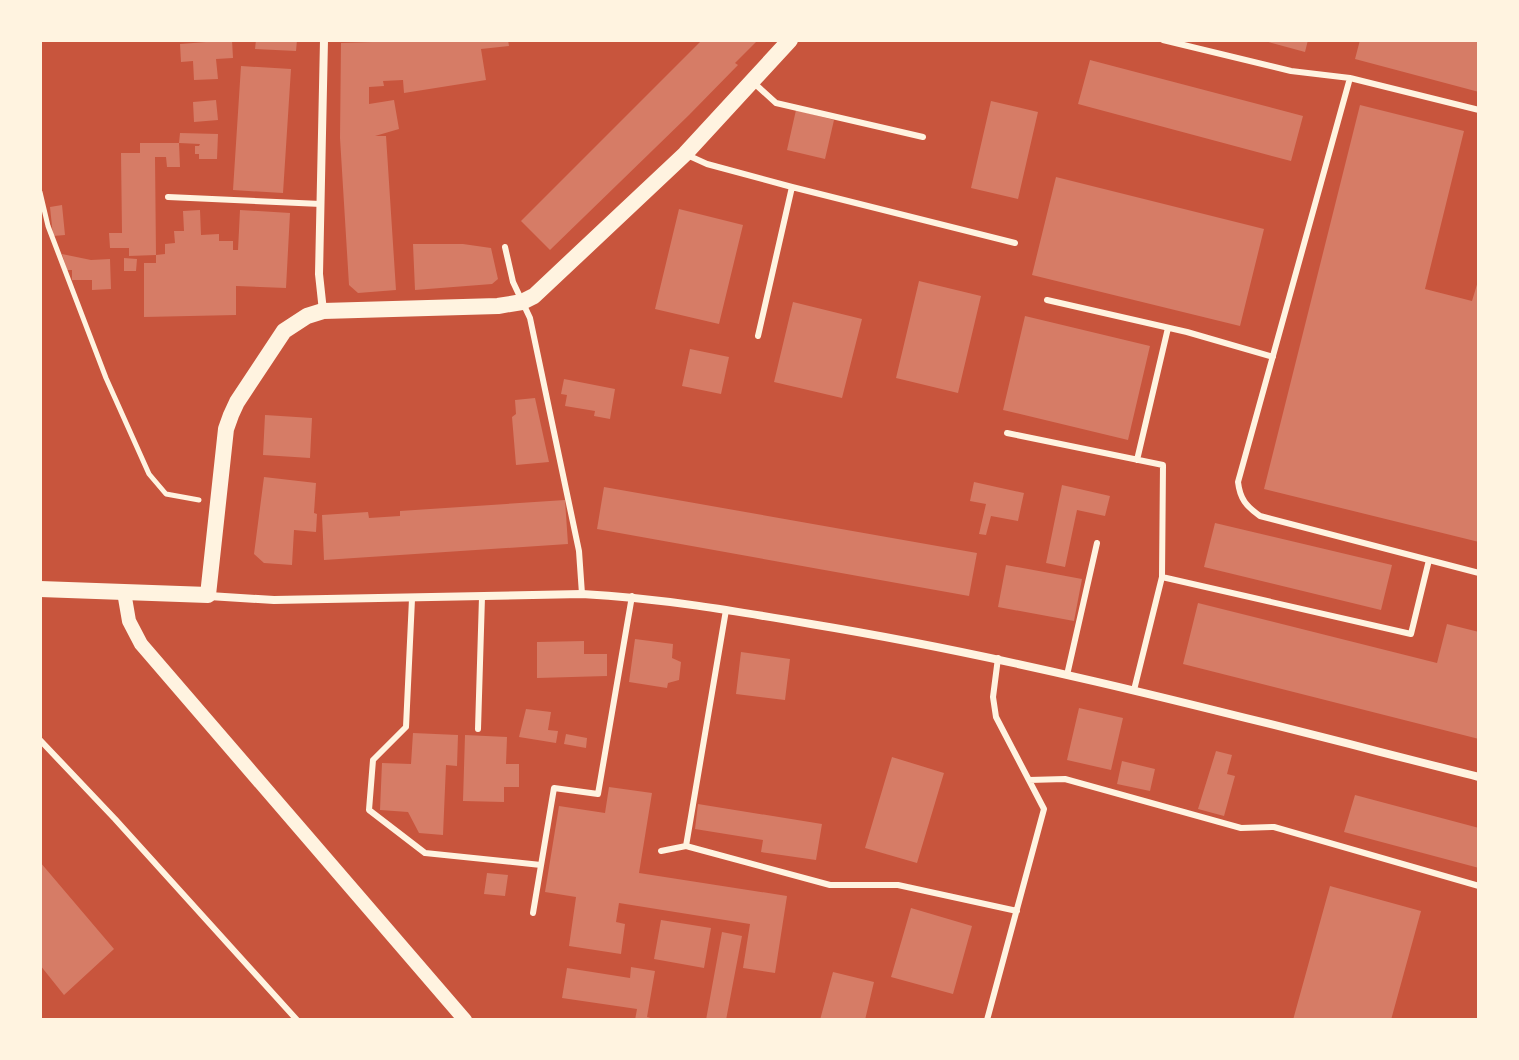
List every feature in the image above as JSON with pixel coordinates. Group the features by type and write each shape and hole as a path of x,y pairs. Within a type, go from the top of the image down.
{"main road":[{"path":"40,589 208,595 226,429 237,402 284,331 307,316 323,311 498,306 522,302 544,288 685,154 790,40"}],"street":[{"path":"323,311 319,274 324,40"},
{"path":"124,592 129,621 141,644 465,1020"},
{"path":"208,595 274,600 582,594 632,596 896,638 998,658 1479,777"}],"lane":[{"path":"1163,40 1291,71 1350,78 1479,110"},
{"path":"1350,78 1238,482 1240,496 1247,507 1260,516 1479,573"},
{"path":"752,81 776,103 923,137"},
{"path":"685,154 707,164 792,187 1015,243"},
{"path":"758,336 792,187"},
{"path":"168,197 321,204"},
{"path":"505,247 513,282 530,318 579,551 582,594"},
{"path":"1047,300 1168,328 1273,357"},
{"path":"1137,460 1168,328"},
{"path":"1007,433 1163,465 1162,577 1134,690"},
{"path":"1067,675 1097,543"},
{"path":"1162,577 1411,634 1429,560"},
{"path":"533,913 554,788 598,794 632,596"},
{"path":"478,729 482,597"},
{"path":"412,599 406,727 373,760 369,810 425,853 541,865"},
{"path":"686,846 726,610"},
{"path":"987,1020 1044,809 996,717 993,697 998,658"},
{"path":"40,740 297,1020"},
{"path":"1029,780 1065,779 1241,828 1274,827 1479,886"},
{"path":"661,851 686,846 830,885 898,885 1017,911"}],"path":[{"path":"40,192 48,226 106,378 149,474 166,494 218,502"}],"building":[{"path":"232,40 233,58 216,59 218,79 194,80 193,61 181,62 180,44"},
{"path":"256,40 297,40 296,51 255,49"},
{"path":"508,40 509,46 481,49 486,80 404,93 403,80 383,81 384,86 369,87 369,104 394,100 399,129 375,136 386,136 396,290 358,293 349,285 340,138 341,43"},
{"path":"702,40 758,40 689,115 550,250 521,221"},
{"path":"1261,40 1308,40 1305,52"},
{"path":"1360,40 1479,40 1479,92 1355,59"},
{"path":"1090,60 1303,116 1291,161 1078,104"},
{"path":"241,66 291,69 283,193 233,190"},
{"path":"216,100 218,120 194,122 193,102"},
{"path":"991,101 1038,112 1018,199 971,188"},
{"path":"1360,105 1464,131 1425,289 1472,301 1479,278 1479,542 1264,489"},
{"path":"796,110 834,120 825,159 787,150"},
{"path":"180,133 218,134 217,159 199,159 195,146 200,144 179,143"},
{"path":"140,143 179,143 180,167 167,167 166,157 155,157 156,255 129,256 129,248 110,248 109,233 122,233 121,153 140,153"},
{"path":"1056,177 1264,229 1240,326 1032,275"},
{"path":"62,205 65,235 53,236 50,207"},
{"path":"679,209 743,225 719,324 655,309"},
{"path":"200,210 201,235 219,234 219,241 233,241 233,250 238,250 240,210 290,213 286,288 236,286 236,315 144,317 144,263 156,263 156,255 165,254 165,244 175,243 174,231 184,231 183,211"},
{"path":"413,244 463,244 491,248 498,279 492,284 415,290"},
{"path":"62,254 91,260 110,259 111,289 92,290 92,280 72,280 72,270 67,270"},
{"path":"124,258 137,259 136,271 124,271"},
{"path":"919,281 981,296 958,393 896,378"},
{"path":"793,302 862,319 842,398 774,382"},
{"path":"1025,316 1150,346 1128,440 1003,410"},
{"path":"690,349 729,357 721,394 682,386"},
{"path":"564,379 615,389 610,419 594,416 595,411 565,406 567,395 561,394"},
{"path":"535,398 549,462 516,465 512,417 516,414 515,400"},
{"path":"265,415 312,418 310,458 263,455"},
{"path":"264,477 316,483 316,532 294,530 292,565 264,563 254,554"},
{"path":"974,482 1024,493 1018,521 991,516 986,535 979,534 986,504 970,501"},
{"path":"1062,485 1110,496 1105,516 1077,510 1065,567 1046,563"},
{"path":"604,487 977,553 969,596 597,529"},
{"path":"565,500 568,544 324,560 322,515 368,512 369,518 400,516 400,511"},
{"path":"1215,523 1392,565 1381,610 1204,567"},
{"path":"1006,565 1082,579 1074,621 998,607"},
{"path":"1198,603 1437,663 1447,624 1479,632 1479,739 1183,664"},
{"path":"635,639 673,644 672,658 681,662 679,680 668,683 667,688 629,682"},
{"path":"584,641 584,654 607,654 607,676 537,678 537,642"},
{"path":"741,652 790,659 785,700 736,694"},
{"path":"1079,708 1123,718 1111,770 1067,760"},
{"path":"526,709 551,712 548,730 558,731 556,743 519,737"},
{"path":"413,733 458,735 457,766 446,765 443,835 419,833 408,812 380,810 382,763 411,764"},
{"path":"566,734 587,738 586,748 564,744"},
{"path":"465,735 507,737 506,764 519,764 519,787 504,787 504,802 463,801"},
{"path":"1216,751 1232,755 1227,774 1235,776 1224,816 1198,809"},
{"path":"892,757 944,773 917,863 865,848"},
{"path":"1122,761 1155,769 1150,791 1117,784"},
{"path":"609,787 652,793 639,873 787,896 775,973 743,968 750,924 619,903 616,922 625,924 621,954 569,946 576,897 545,892 559,806 605,813"},
{"path":"1355,795 1479,828 1479,868 1344,832"},
{"path":"698,804 822,824 816,860 761,852 763,840 695,829"},
{"path":"40,862 114,949 64,995 40,965"},
{"path":"487,873 508,875 505,896 484,894"},
{"path":"1330,886 1421,911 1391,1020 1293,1020"},
{"path":"911,908 972,926 953,994 891,977"},
{"path":"661,920 711,928 704,968 654,959"},
{"path":"722,932 742,936 726,1020 706,1020"},
{"path":"631,967 655,971 647,1017 658,1020 635,1020 637,1009 562,998 567,968 630,978"},
{"path":"833,972 874,982 865,1020 820,1020"}]}
